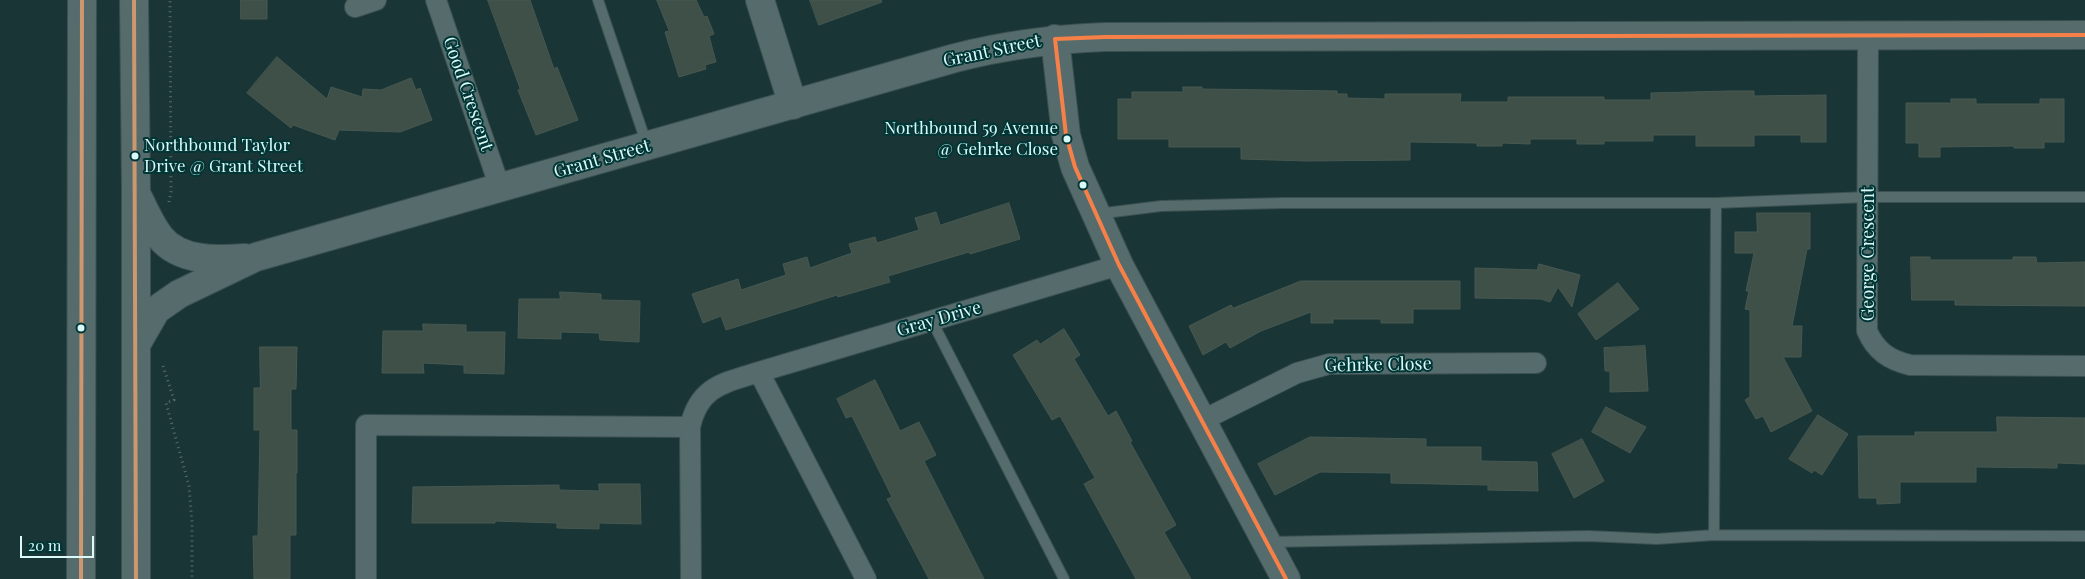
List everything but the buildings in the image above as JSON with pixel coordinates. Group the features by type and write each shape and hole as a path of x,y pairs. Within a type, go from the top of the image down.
{"street":[{"path":"81,579 82,0"},
{"path":"134,0 137,343 136,579"},
{"path":"355,7 376,0"},
{"name":"Good Crescent","path":"436,0 500,188"},
{"path":"760,0 793,105"},
{"name":"George Crescent","path":"1868,35 1867,331 1872,342 1882,354 1897,362 1910,365 2085,366"},
{"name":"Grant Street","path":"256,258 955,58 996,47 1054,39 1105,37 2085,35"},
{"path":"1054,39 1066,135 1075,167 1119,265 1286,579"},
{"path":"136,192 151,224 160,237 175,249 212,260 256,258"},
{"path":"137,343 156,310 179,294 256,258"},
{"name":"Gray Drive","path":"691,579 690,427 700,400 712,389 759,372 1119,265"},
{"name":"Gehrke Close","path":"1203,420 1297,372 1329,364 1536,363"},
{"path":"759,372 866,579"},
{"path":"366,579 366,425 690,427"}],"lane":[{"path":"598,0 648,146"},
{"path":"1096,214 1161,206 1284,203 1716,203 1868,197 2085,197"},
{"path":"1714,535 1716,203"},
{"path":"932,320 1064,579"},
{"path":"1266,542 1588,536 1657,539 1714,535 2085,536"}],"path":[{"path":"169,204 171,192 170,0"},
{"path":"161,358 174,400 166,403 181,453 192,505 192,579"}],"transit line":[{"path":"81,579 82,0"},
{"path":"134,0 136,579"},
{"path":"1055,39 1105,37 2085,35"},
{"path":"1055,39 1066,135 1075,167 1119,265 1286,579"}],"place":[{"name":"Northbound 59 Avenue @ Gehrke Close","path":"1067,139"},
{"name":"Northbound Taylor Drive @ Grant Street","path":"135,156"}]}
